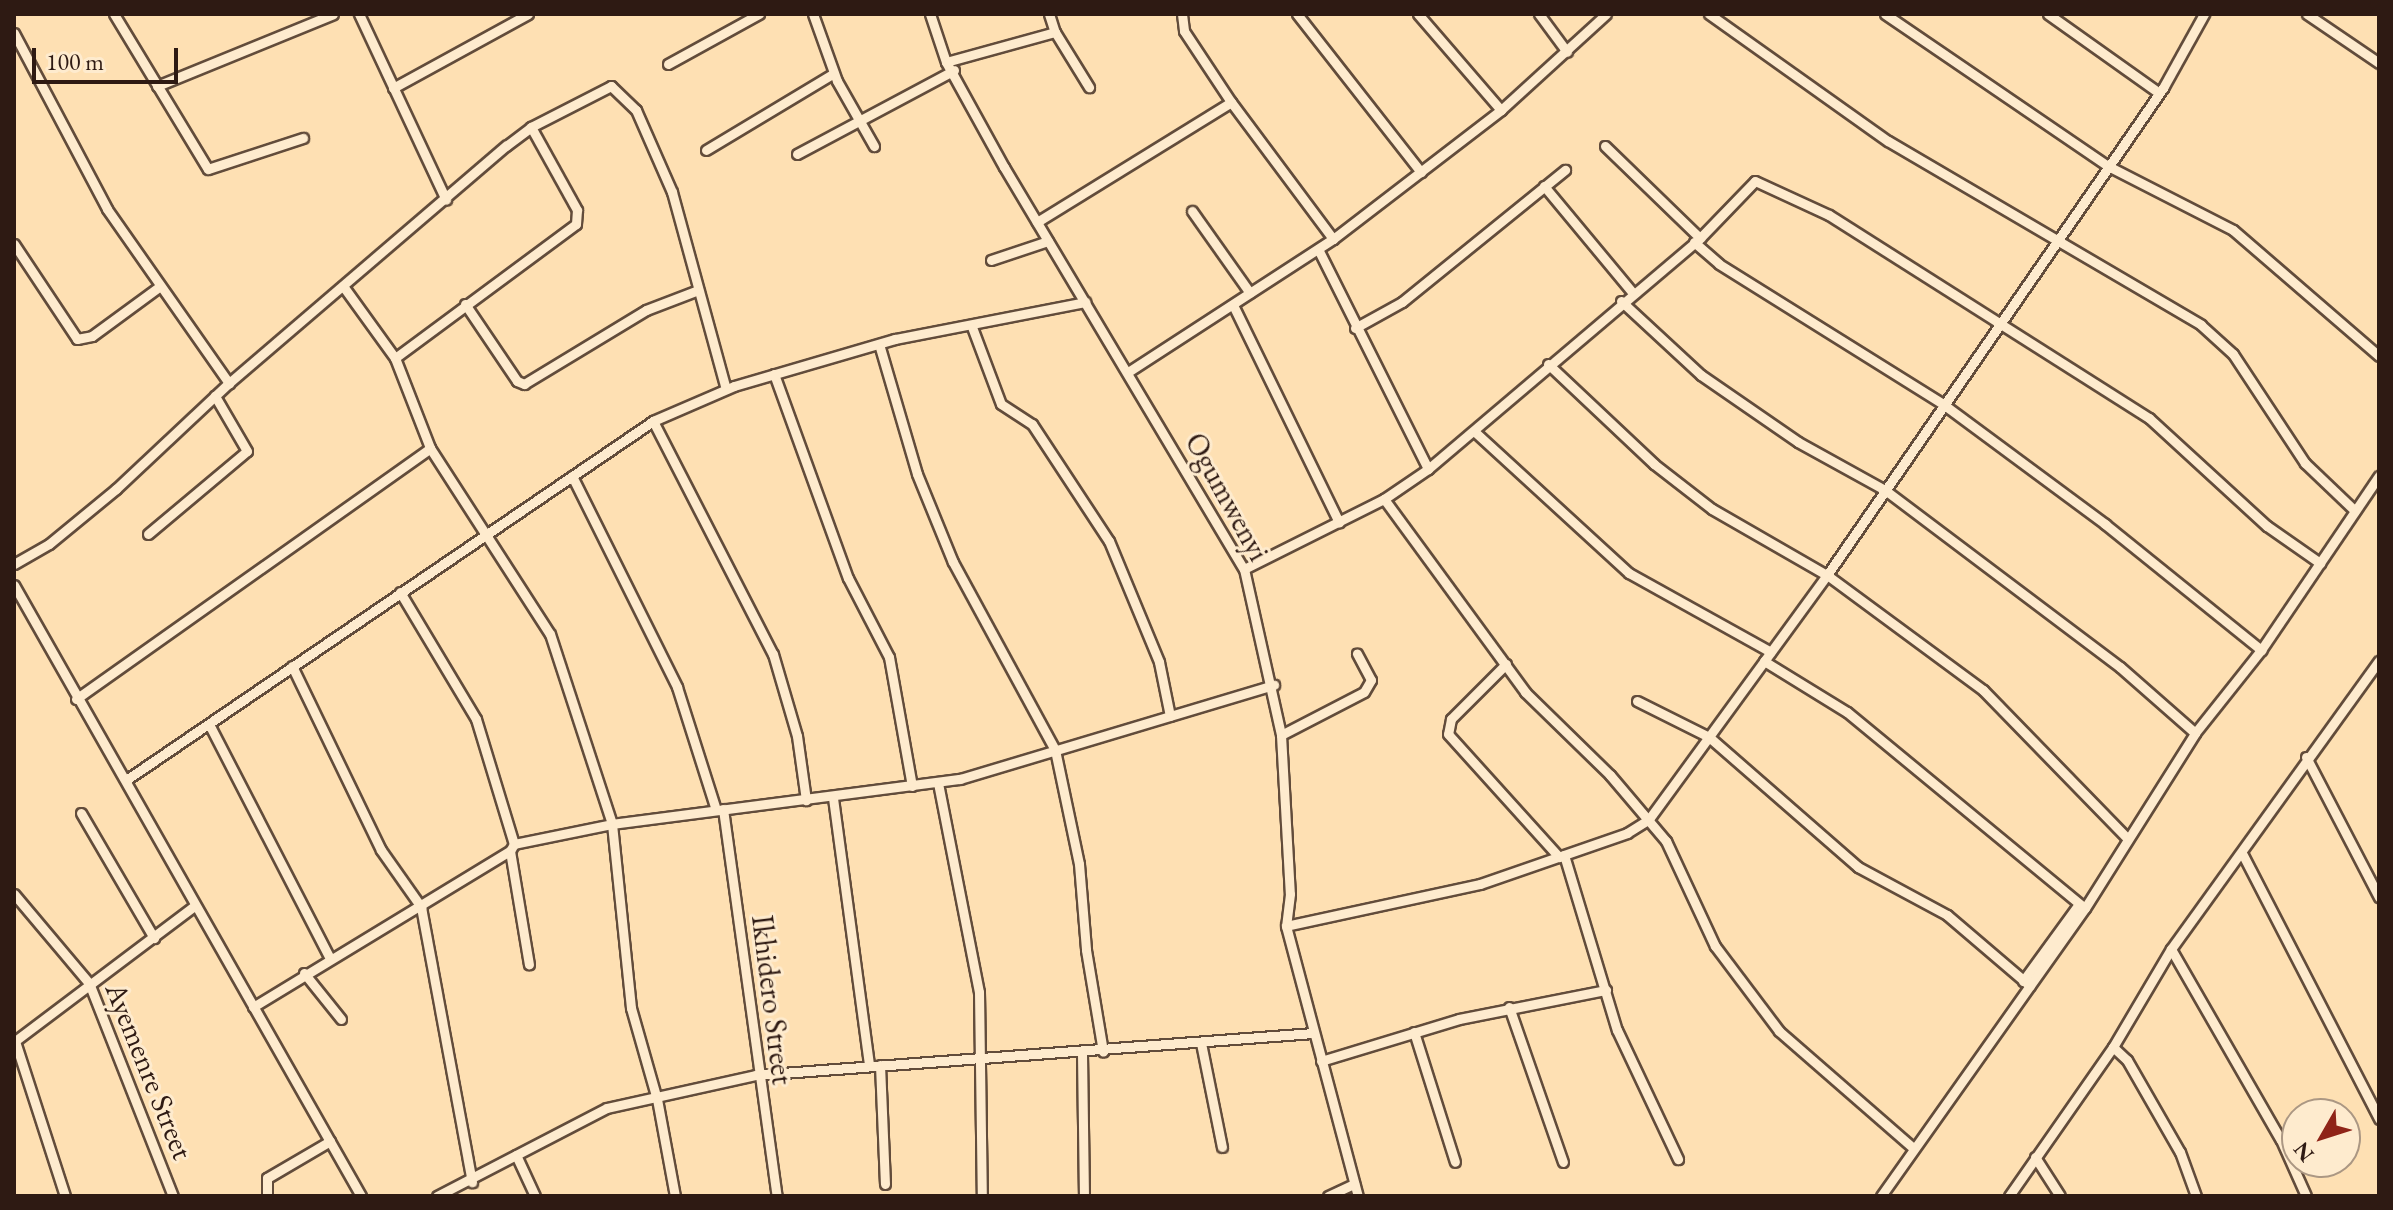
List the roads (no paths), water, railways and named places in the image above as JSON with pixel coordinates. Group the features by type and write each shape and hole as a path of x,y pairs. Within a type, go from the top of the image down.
{"street":[{"path":"114,14 208,169 303,138"},
{"path":"157,86 333,14"},
{"path":"359,14 446,200"},
{"path":"393,88 528,14"},
{"path":"668,64 759,14"},
{"path":"813,14 834,73 857,121 874,146"},
{"name":"Ogumwenyi","path":"930,14 950,66 1037,222 1244,569 1274,685 1281,735 1290,894 1286,926 1358,1196"},
{"path":"1049,14 1055,32 1089,87"},
{"path":"1182,14 1184,31 1231,102 1333,239"},
{"path":"1297,14 1421,172"},
{"path":"1418,14 1501,110"},
{"path":"1539,14 1567,52"},
{"path":"1128,372 1333,239 1501,110 1606,14"},
{"path":"1709,14 1888,141 2201,325 2233,354 2286,440 2355,511"},
{"path":"1885,14 2108,166 2233,230 2379,356"},
{"path":"2048,14 2159,93"},
{"path":"1286,926 1480,884 1627,833 1649,819 1827,575 2159,93 2204,14"},
{"path":"2307,14 2379,63"},
{"path":"797,154 950,66 1055,32"},
{"path":"14,33 107,209 229,383"},
{"path":"706,150 834,73"},
{"path":"14,564 49,544 94,507 229,383 531,127 603,88 617,89 636,110 672,192 726,389"},
{"path":"1037,222 1231,102"},
{"path":"395,358 576,224 577,210 531,127"},
{"path":"1605,146 1719,264 1943,404 2105,524 2261,650"},
{"path":"1355,328 1402,302 1565,170"},
{"path":"1244,569 1384,499 1428,469 1475,432 1621,301 1697,240 1755,181 1766,182 1829,215 1960,302 2000,322 2149,418 2217,484 2230,488 2257,519 2320,563"},
{"path":"1544,186 1632,292"},
{"path":"1192,211 1250,293"},
{"path":"991,260 1048,241"},
{"path":"14,244 77,339 92,336 160,286"},
{"path":"1318,249 1428,469"},
{"path":"343,286 395,358 430,448 550,634 612,824 631,1008 657,1099 675,1196"},
{"path":"465,304 517,381 524,384 646,310 698,290"},
{"path":"1621,301 1701,375 1798,442 1885,490 2120,667 2195,733"},
{"path":"126,780 210,726 400,592 486,539 653,421 726,389 879,344 1085,302"},
{"path":"1233,305 1339,522"},
{"path":"972,327 1001,404 1032,424 1109,541 1159,662 1170,716"},
{"path":"879,344 917,474 953,562 1055,750 1079,864 1086,950 1103,1052"},
{"path":"1548,364 1654,464 1712,509 1827,575 1983,690 2126,837"},
{"path":"774,374 848,578 889,657 912,786"},
{"path":"148,534 247,451 215,396"},
{"path":"653,421 773,654 797,736 806,800"},
{"path":"1475,432 1629,573 1771,652"},
{"path":"76,699 430,448"},
{"name":"Ikhidero Street","path":"572,476 677,687 720,810 756,1075 777,1196"},
{"path":"1881,1196 2082,906 2195,733 2261,650 2379,476"},
{"path":"1384,499 1543,712 1649,819 1666,841 1715,946 1779,1031 1913,1148"},
{"path":"14,585 76,699 126,780 193,907 361,1196"},
{"path":"400,592 476,719 512,848 529,964"},
{"path":"1281,735 1364,692 1371,680 1357,654"},
{"path":"1764,661 1847,712 2082,906"},
{"path":"1506,664 1451,719 1448,734 1562,856 1617,1030 1678,1159"},
{"path":"292,666 381,850 400,884 421,907 472,1182"},
{"path":"2009,1196 2113,1047 2171,949 2243,855 2306,757 2378,667"},
{"path":"253,1007 304,973 421,907 512,848 612,824 938,783 1274,685"},
{"path":"1637,701 1709,737 1858,867 1947,915 2027,984"},
{"path":"210,726 330,958"},
{"path":"2306,757 2379,897"},
{"path":"938,783 979,992 982,1196"},
{"path":"833,798 869,1065"},
{"path":"81,813 154,938"},
{"path":"2243,855 2379,1119"},
{"name":"Ayemenre Street","path":"14,894 89,983 173,1196"},
{"path":"65,1196 15,1041 193,907"},
{"path":"2171,949 2281,1140 2306,1196"},
{"path":"304,973 341,1019"},
{"path":"1321,1061 1509,1007 1606,990"},
{"path":"1509,1007 1563,1162"},
{"path":"1414,1032 1455,1162"},
{"path":"437,1196 472,1182 516,1155 607,1108 756,1075 869,1065 1082,1054 1313,1033"},
{"path":"1201,1043 1222,1147"},
{"path":"2113,1047 2127,1060 2180,1152 2196,1196"},
{"path":"1082,1054 1084,1196"},
{"path":"880,1065 885,1184"},
{"path":"267,1196 267,1178 330,1141"},
{"path":"516,1155 535,1196"},
{"path":"2035,1157 2060,1196"},
{"path":"1328,1196 1354,1184"}]}
